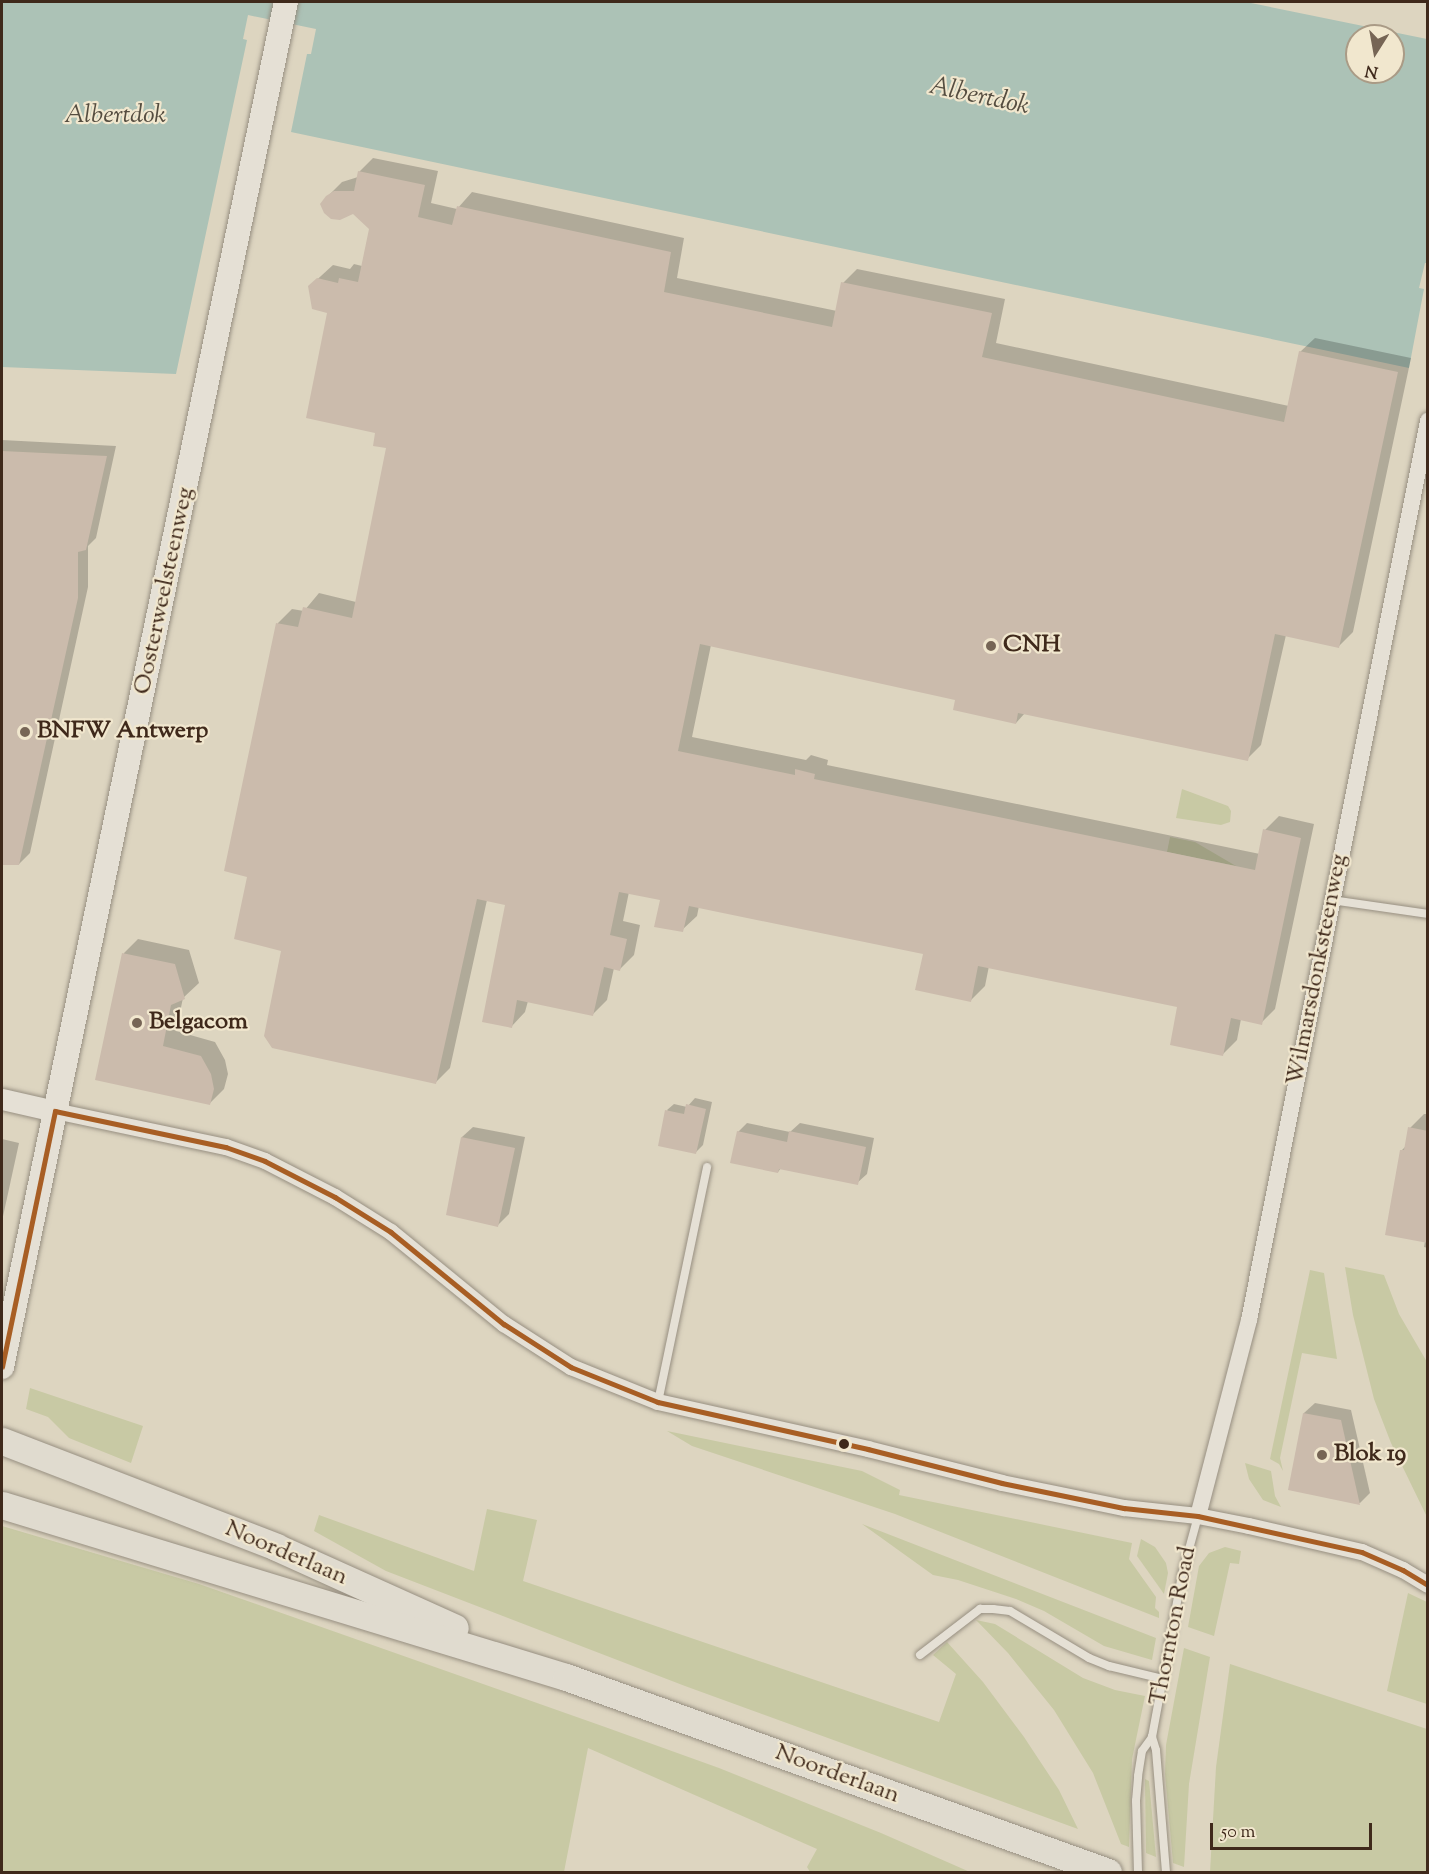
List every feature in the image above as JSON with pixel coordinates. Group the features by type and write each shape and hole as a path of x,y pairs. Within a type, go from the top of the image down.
{"main road":[{"name":"Oosterweelsteenweg","path":"2,1367 5,1337 55,1111 286,2"},
{"name":"Noorderlaan","path":"2,1442 276,1547 566,1677"},
{"path":"2,1489 30,1514"},
{"name":"Noorderlaan","path":"2,1504 566,1677 1108,1872"}],"street":[{"name":"Wilmarsdonksteenweg","path":"1198,1516 1249,1320 1428,421"},
{"path":"2,1099 225,1147 265,1161 335,1197 391,1232 504,1324 571,1367 658,1402 1072,1498 1124,1508 1198,1516 1362,1552 1403,1570 1428,1586"}],"lane":[{"path":"1331,900 1406,908 1428,914"},
{"path":"658,1402 707,1167"},
{"name":"Thornton Road","path":"1138,1872 1136,1801 1142,1750 1152,1737 1182,1575 1198,1516"},
{"path":"920,1655 980,1609 993,1609 1011,1611 1099,1662 1163,1679"},
{"name":"Thornton Road","path":"1152,1737 1156,1750 1166,1872"}],"green space":[{"path":"1182,789 1228,806 1231,811 1230,822 1221,825 1176,818"},
{"path":"1170,837 1195,842 1236,866 1167,852"},
{"path":"1345,1267 1384,1275 1399,1314 1427,1362 1427,1517 1391,1443 1374,1399 1353,1315"},
{"path":"1310,1270 1324,1273 1337,1359 1302,1353 1280,1458 1283,1471 1279,1464 1270,1459"},
{"path":"30,1388 143,1426 131,1463 69,1438 48,1417 26,1409"},
{"path":"667,1431 862,1471 900,1490 899,1495 1132,1543 1129,1559 1156,1597 1155,1608 1159,1612 1159,1618 895,1514 692,1446"},
{"path":"1245,1463 1271,1471 1275,1496 1281,1507 1263,1500 1249,1479"},
{"path":"487,1509 537,1520 523,1581 939,1722 956,1674 933,1655 947,1642 983,1682 1024,1737 1059,1790 1078,1829 685,1686 386,1571 314,1531 319,1515 474,1571"},
{"path":"862,1524 1156,1638 1152,1660 1104,1646 1044,1611 1016,1599 958,1580 933,1575"},
{"path":"2,1526 199,1584 605,1727 719,1768 881,1833 970,1872 810,1872 807,1867 817,1849 588,1748 564,1872 2,1872"},
{"path":"1141,1539 1155,1547 1166,1563 1168,1573 1164,1594 1137,1556"},
{"path":"1225,1547 1241,1551 1239,1564 1230,1563 1214,1636 1188,1627 1199,1566 1209,1553"},
{"path":"1408,1593 1427,1602 1427,1704 1387,1691"},
{"path":"976,1620 995,1624 1083,1678 1115,1690 1145,1696 1132,1759 1129,1847 1121,1844 1093,1773 1054,1710 1008,1653"},
{"path":"1184,1648 1210,1657 1189,1784 1184,1867 1173,1863 1165,1774 1166,1745"},
{"path":"1230,1664 1427,1729 1427,1872 1210,1872 1216,1767"},
{"path":"1145,1779 1149,1781 1156,1857 1146,1853"}],"water":[{"name":"Albertdok","path":"2,2 1246,2 1354,24 1345,24 1345,84 1405,84 1405,35 1427,39 1427,263 1425,263 1419,288 1424,289 1409,368 291,132 307,54 311,54 316,29 248,15 243,39 247,40 176,374 2,367"}],"building":[{"name":"CNH","path":"358,171 425,185 418,217 452,225 457,206 671,252 664,292 832,327 841,282 992,313 982,357 1284,422 1299,351 1398,372 1339,648 1275,634 1248,761 1018,713 1016,724 953,710 955,700 700,644 678,751 795,775 795,769 815,774 814,779 1255,870 1263,829 1301,838 1262,1025 1231,1018 1223,1056 1170,1045 1177,1007 978,966 971,1002 915,990 923,954 689,906 683,932 654,927 660,900 619,892 610,935 627,939 620,971 604,967 593,1016 517,1000 512,1028 482,1022 505,905 477,899 436,1084 272,1048 264,1036 281,951 234,939 247,877 224,871 276,623 298,627 303,607 352,618 386,448 373,446 375,433 306,418 327,313 312,309 308,286 317,278 338,283 339,278 358,282 369,229 353,214 340,220 331,219 324,213 320,204 334,191 354,191"},
{"name":"BNFW Antwerp","path":"2,451 107,456 86,550 78,552 78,598 19,865 2,865"},
{"name":"Belgacom","path":"122,953 175,964 185,999 171,1005 163,1046 201,1056 211,1074 214,1089 210,1105 95,1080"},
{"path":"686,1104 706,1109 696,1154 658,1146 665,1110 684,1114"},
{"path":"1408,1127 1428,1131 1428,1243 1385,1235 1400,1150 1404,1150"},
{"path":"737,1131 787,1142 789,1131 866,1147 858,1185 779,1169 778,1173 730,1163"},
{"path":"461,1137 515,1148 498,1227 446,1215"},
{"name":"Blok 19","path":"1303,1413 1341,1420 1360,1505 1288,1490"}],"transit line":[{"path":"55,1111 226,1147 265,1161 335,1197 391,1232 504,1324 571,1367 658,1402 868,1449 1002,1483 1124,1508 1198,1516 1362,1552 1403,1570 1428,1585"},
{"path":"2,1367 55,1111"}],"place":[{"name":"CNH","path":"991,646"},
{"name":"BNFW Antwerp","path":"25,732"},
{"name":"Belgacom","path":"137,1023"},
{"name":"Blok 19","path":"1322,1455"}]}
